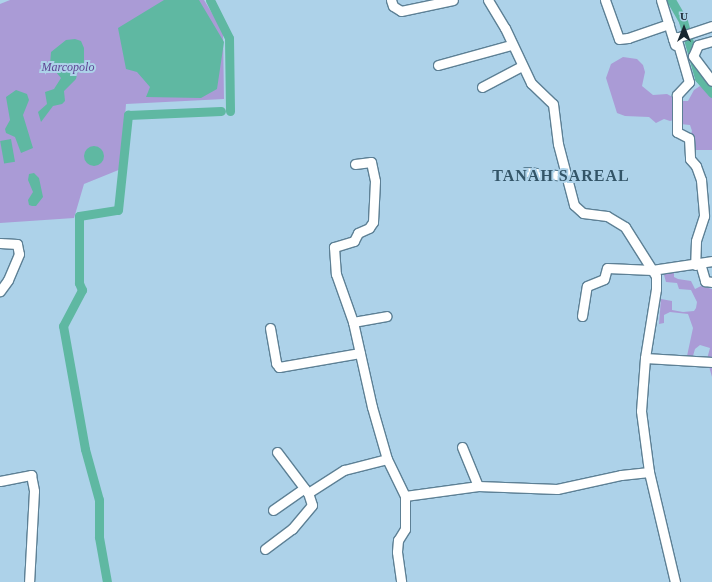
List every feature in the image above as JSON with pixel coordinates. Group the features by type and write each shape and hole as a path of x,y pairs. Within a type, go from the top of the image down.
{"street":[{"path":"391,0 394,6 401,11 453,0"},
{"path":"488,0 505,28 511,45 534,88 553,104 558,144 574,205 578,210 615,219 625,227 656,276 656,289 645,358 641,411 649,472 675,582"},
{"path":"604,0 619,38 628,38 669,24"},
{"path":"661,0 669,24 676,38 689,82 677,95 677,132 690,138 690,158 696,166 702,194 704,216 696,241 698,264 703,277 707,282 712,282"},
{"path":"676,38 693,31 712,26"},
{"path":"676,38 678,54"},
{"path":"712,41 698,45 693,56 712,80"},
{"path":"438,66 511,45"},
{"path":"482,87 522,66"},
{"path":"355,164 371,162 375,187 372,225 358,233 354,241 334,247 336,274 353,322 372,407 388,459 405,496 405,528 398,540 397,552 401,582"},
{"path":"526,172 566,176"},
{"path":"0,243 17,244 19,254 8,280 0,291"},
{"path":"582,316 587,286 604,279 606,269 652,270 712,261"},
{"path":"353,322 386,316"},
{"path":"270,328 278,367 360,353"},
{"path":"645,358 712,362"},
{"path":"462,448 478,486"},
{"path":"265,549 292,529 312,505 306,490 277,452"},
{"path":"273,510 306,490 344,470 388,459"},
{"path":"405,496 478,486 557,489 591,483 621,475 649,472"},
{"path":"0,481 32,475 34,491 29,582"}],"green space":[{"name":"Marcopolo","path":"10,0 204,0 223,31 224,99 126,104 121,169 84,184 74,218 0,223 0,4"},
{"path":"623,57 637,59 643,65 645,72 642,86 653,95 667,94 680,101 688,101 694,90 700,86 712,95 712,150 693,150 689,138 692,131 690,125 680,124 677,119 670,121 664,119 656,123 649,117 625,116 617,113 606,78 611,64"},
{"path":"669,270 674,271 674,277 678,279 691,281 695,289 701,286 712,289 712,377 707,359 710,348 700,345 695,349 693,356 687,356 693,328 688,314 670,312 664,315 664,323 659,324 661,299 672,301 672,310 683,312 694,311 696,308 697,302 691,290 679,289 677,283 666,282 664,275"}],"shaded area":[{"path":"164,0 199,0 224,42 217,89 201,98 146,97 150,87 137,72 126,69 118,28"},
{"path":"75,39 81,41 84,48 84,64 78,70 76,79 64,91 65,101 62,104 53,106 41,122 38,112 47,104 45,92 54,89 61,78 50,65 51,52 66,40"},
{"path":"16,90 27,94 29,100 23,115 33,148 21,153 15,137 6,133 5,129 10,120 6,97"},
{"path":"11,139 15,162 4,164 0,141"},
{"path":"90,146 98,146 104,152 104,160 98,166 90,166 84,160 84,152"},
{"path":"34,173 39,178 43,197 36,206 32,206 29,205 28,200 33,192 28,180 29,174"}],"waterway":[{"path":"210,0 229,38 230,111"},
{"path":"671,0 683,21 699,78 712,93"},
{"path":"107,582 99,537 99,500 85,449 63,326 82,290 79,283 79,216 118,210 128,115 221,111"}],"district":[{"name":"TANAH SAREAL","path":"561,176"}]}
